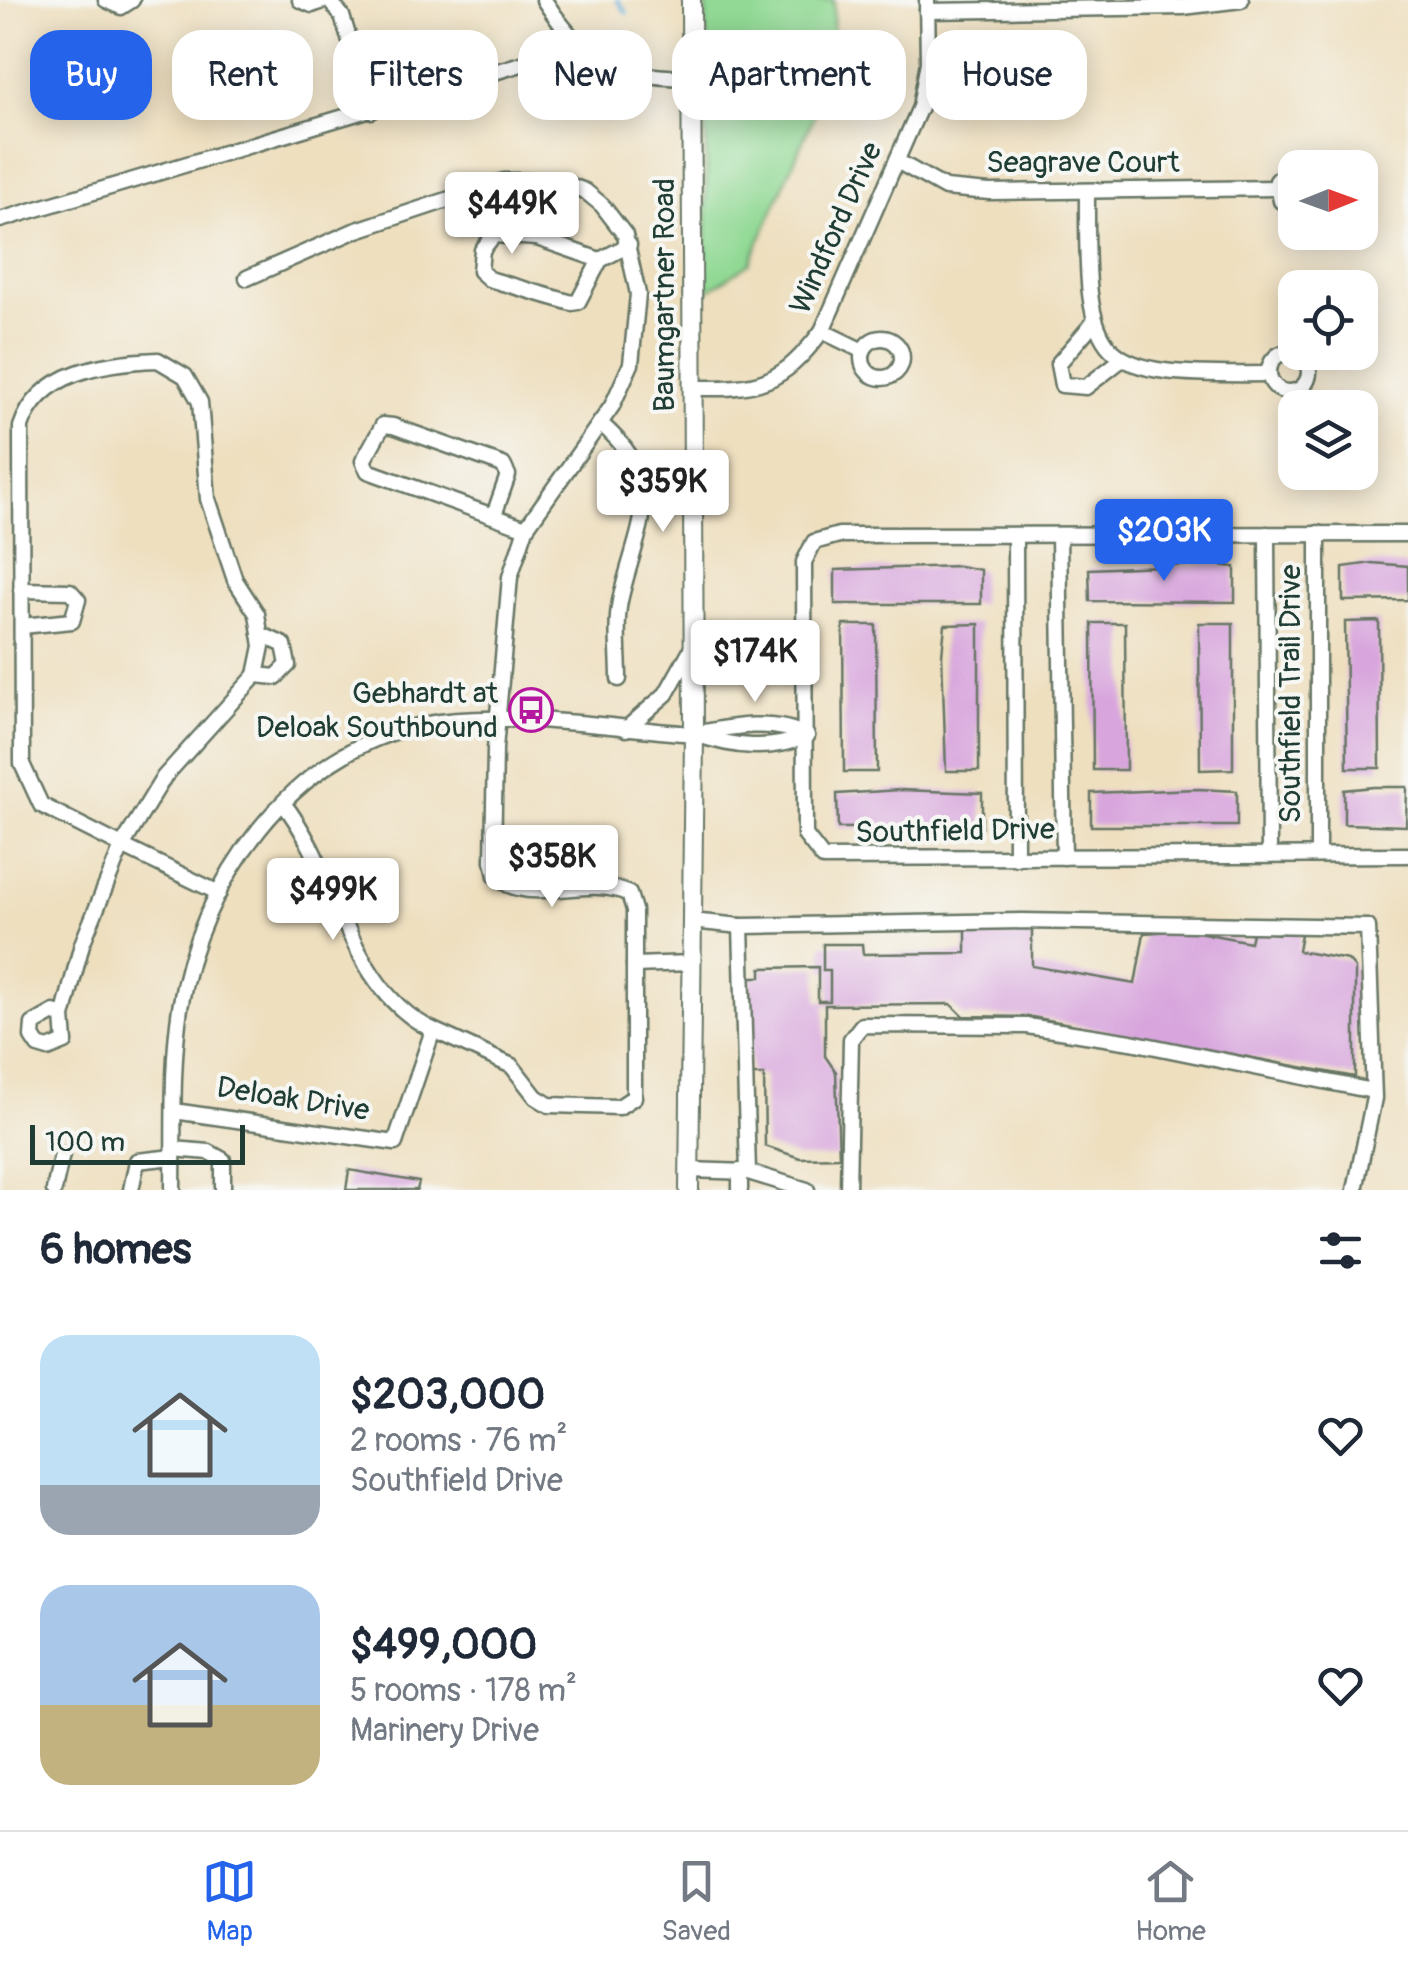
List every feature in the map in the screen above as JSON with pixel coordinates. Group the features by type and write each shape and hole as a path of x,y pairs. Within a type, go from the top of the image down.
{"main road":[{"name":"Baumgartner Road","path":"691,0 691,30"},
{"name":"Baumgartner Road","path":"689,1190 694,734 691,120"}],"street":[{"path":"106,0 116,6 132,0"},
{"path":"300,0 312,5 327,0 342,16 346,30"},
{"path":"544,0 566,30"},
{"path":"927,6 1119,4 1183,8 1241,0"},
{"name":"Windford Drive","path":"692,388 753,388 772,381 802,358 822,331 920,107 928,62 927,6"},
{"path":"0,220 341,120"},
{"name":"Seagrave Court","path":"898,161 945,188 988,192 1276,188"},
{"path":"247,278 354,231 504,181 558,180 585,191 617,221 629,245 638,294 633,352 600,423 526,528 510,577 498,721 496,876 518,889 592,887 628,894 634,910 634,1096 626,1106 549,1106 536,1097 512,1066 433,1030 398,1008 366,965 312,842 283,803"},
{"path":"1278,184 1278,193"},
{"path":"1087,191 1086,288 1094,322 1121,360 1148,372 1269,374"},
{"path":"600,260 537,238 494,235 482,250 480,272 578,302 600,260 629,245"},
{"path":"1094,322 1058,364 1062,385 1086,387 1121,360"},
{"path":"822,331 863,351"},
{"path":"64,1017 82,944 122,846 164,778 256,676 260,634 257,614 235,580 216,529 208,500 200,402 185,376 158,360 79,374 45,387 28,404 21,427 22,764 31,792 40,805 122,846 219,893"},
{"path":"600,423 629,447 644,492 641,534 619,606 619,679"},
{"path":"494,516 508,475 503,465 392,426 383,425 378,430 363,461 368,471 526,528"},
{"path":"1060,534 1064,856"},
{"name":"Southfield Trail Drive","path":"1267,534 1269,855"},
{"name":"Southfield Trail Drive","path":"1318,534 1318,855"},
{"name":"Southfield Drive","path":"1408,534 840,535 814,542 804,562 805,835 823,858 1408,855"},
{"path":"1016,536 1016,858"},
{"path":"21,590 70,590 78,600 72,621 22,626"},
{"path":"256,676 276,677 288,665 284,645 260,634"},
{"path":"626,729 666,694 693,646"},
{"path":"173,1190 180,1006 196,948 219,893 283,803 324,766 395,731 447,721 694,734 728,746 780,745 806,736"},
{"path":"691,922 741,926 1022,922 1368,927 1374,1091 1355,1190"},
{"path":"740,1190 744,1171 741,926"},
{"path":"634,965 691,962"},
{"path":"848,1190 851,1038 862,1025 1027,1026 1131,1042 1374,1091"},
{"name":"Deloak Drive","path":"174,1111 395,1143 433,1030"},
{"path":"131,1190 138,1160 173,1153 209,1152 223,1160 223,1190"},
{"path":"54,1190 62,1154"},
{"path":"689,1170 744,1171 770,1184 803,1189"}],"green space":[{"path":"706,0 834,0 833,30 706,30"},
{"path":"706,120 812,120 750,263 706,292"}],"building":[{"path":"1372,563 1408,566 1408,600 1343,601 1343,567"},
{"path":"1211,564 1235,567 1235,602 1090,601 1089,569"},
{"path":"959,566 981,570 981,604 835,604 835,570"},
{"path":"1379,621 1380,768 1347,768 1345,622"},
{"path":"1092,623 1125,623 1126,770 1093,770"},
{"path":"1199,623 1233,623 1233,769 1200,770"},
{"path":"979,624 979,771 946,771 942,655 945,625"},
{"path":"843,625 876,625 877,772 844,772"},
{"path":"1407,787 1406,826 1344,824 1344,790"},
{"path":"900,790 982,793 982,827 838,828 837,794"},
{"path":"1237,791 1237,826 1091,826 1091,793"},
{"path":"1293,927 1302,928 1298,951 1348,960 1355,968 1355,1077 1032,1017 963,1016 951,1004 825,1005 825,1056 836,1072 839,1157 800,1158 765,1146 764,1075 752,1075 750,1055 750,977 761,977 761,968 818,967 818,1001 830,1001 830,970 823,970 823,944 862,944 863,954 966,953 966,928 1032,928 1032,966 1135,984 1144,933 1187,930 1250,942 1253,929 1279,934 1280,930 1291,933"},
{"path":"349,1170 419,1182 417,1190 346,1190"}],"waterway":[{"path":"617,0 627,13"}],"place":[{"name":"Gebhardt at Deloak Southbound","path":"531,710"}]}
